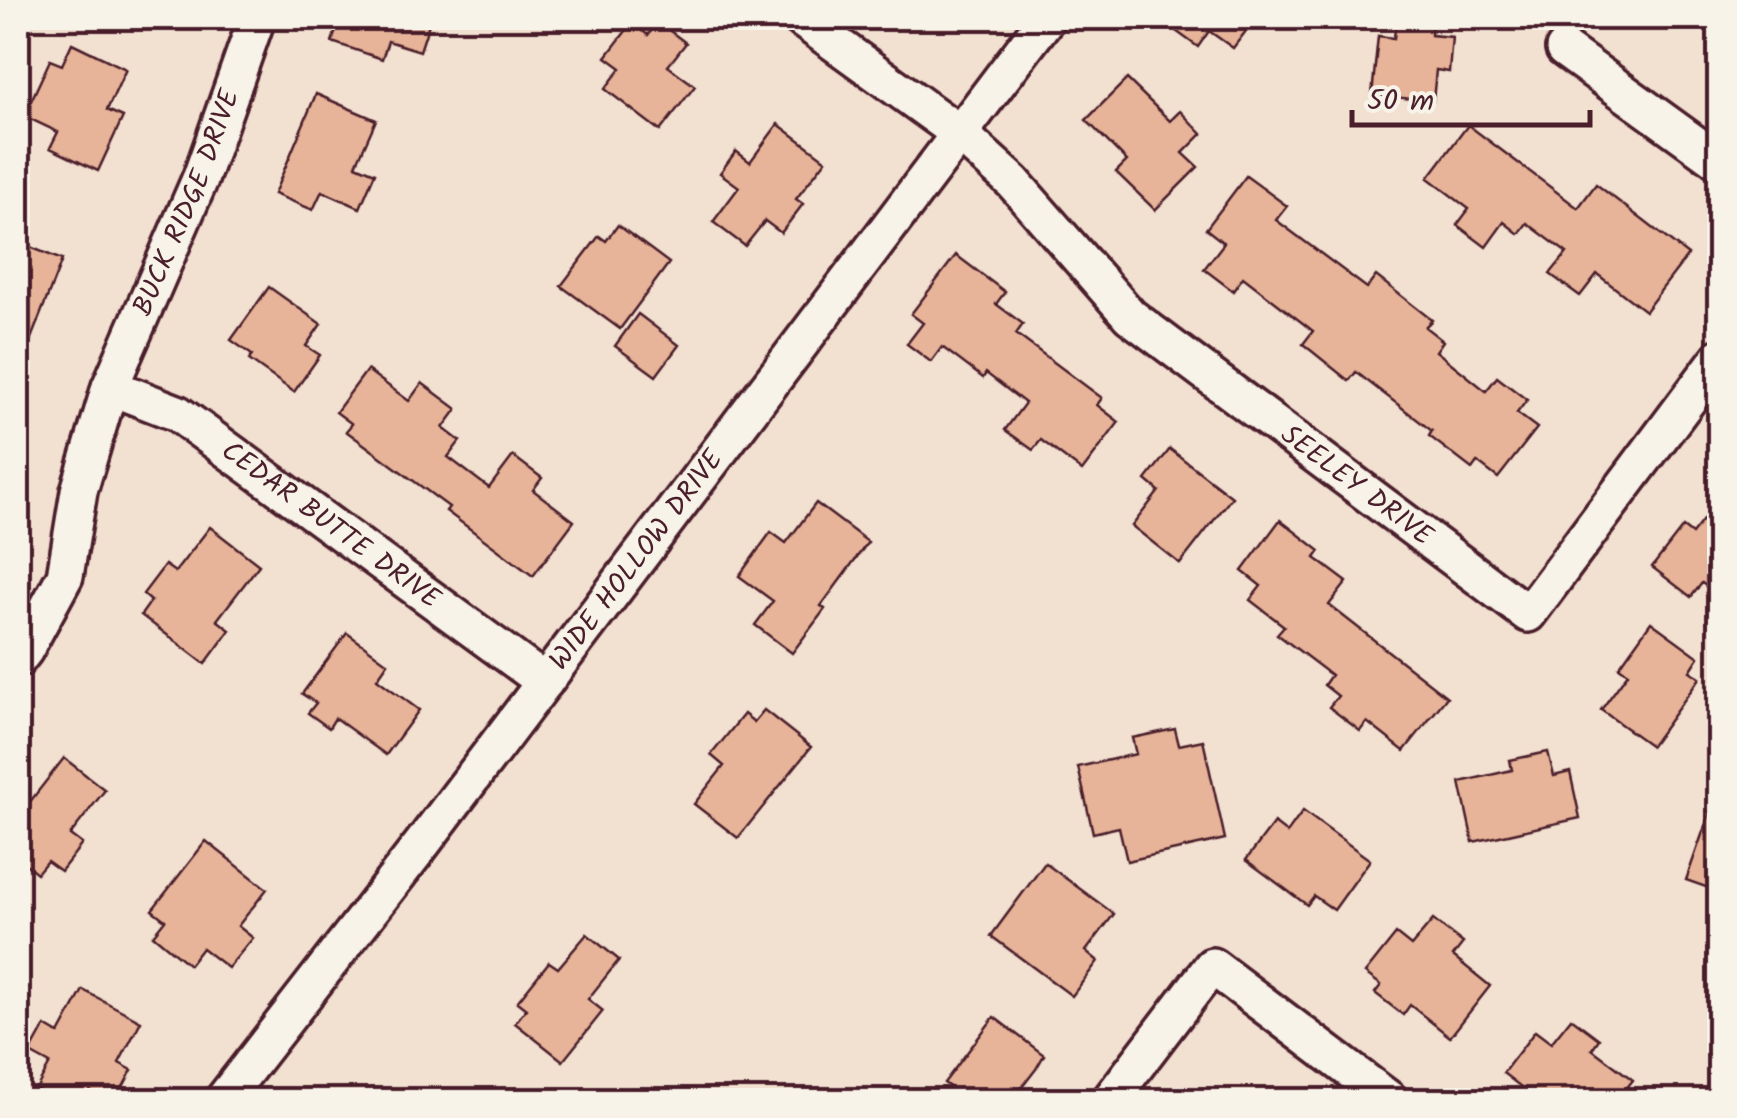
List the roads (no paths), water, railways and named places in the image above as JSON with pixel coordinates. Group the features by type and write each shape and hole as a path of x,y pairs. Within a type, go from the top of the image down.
{"street":[{"name":"BUCK RIDGE DRIVE","path":"18,659 65,576 79,491 110,387 201,177 258,18"},
{"path":"800,18 959,134"},
{"name":"WIDE HOLLOW DRIVE","path":"222,1100 545,682 1046,18"},
{"path":"1564,49 1720,162"},
{"name":"SEELEY DRIVE","path":"959,134 1014,182 1130,316 1528,614 1720,357"},
{"name":"CEDAR BUTTE DRIVE","path":"110,387 178,413 545,682"},
{"path":"1110,1100 1212,966 1390,1100"}]}
